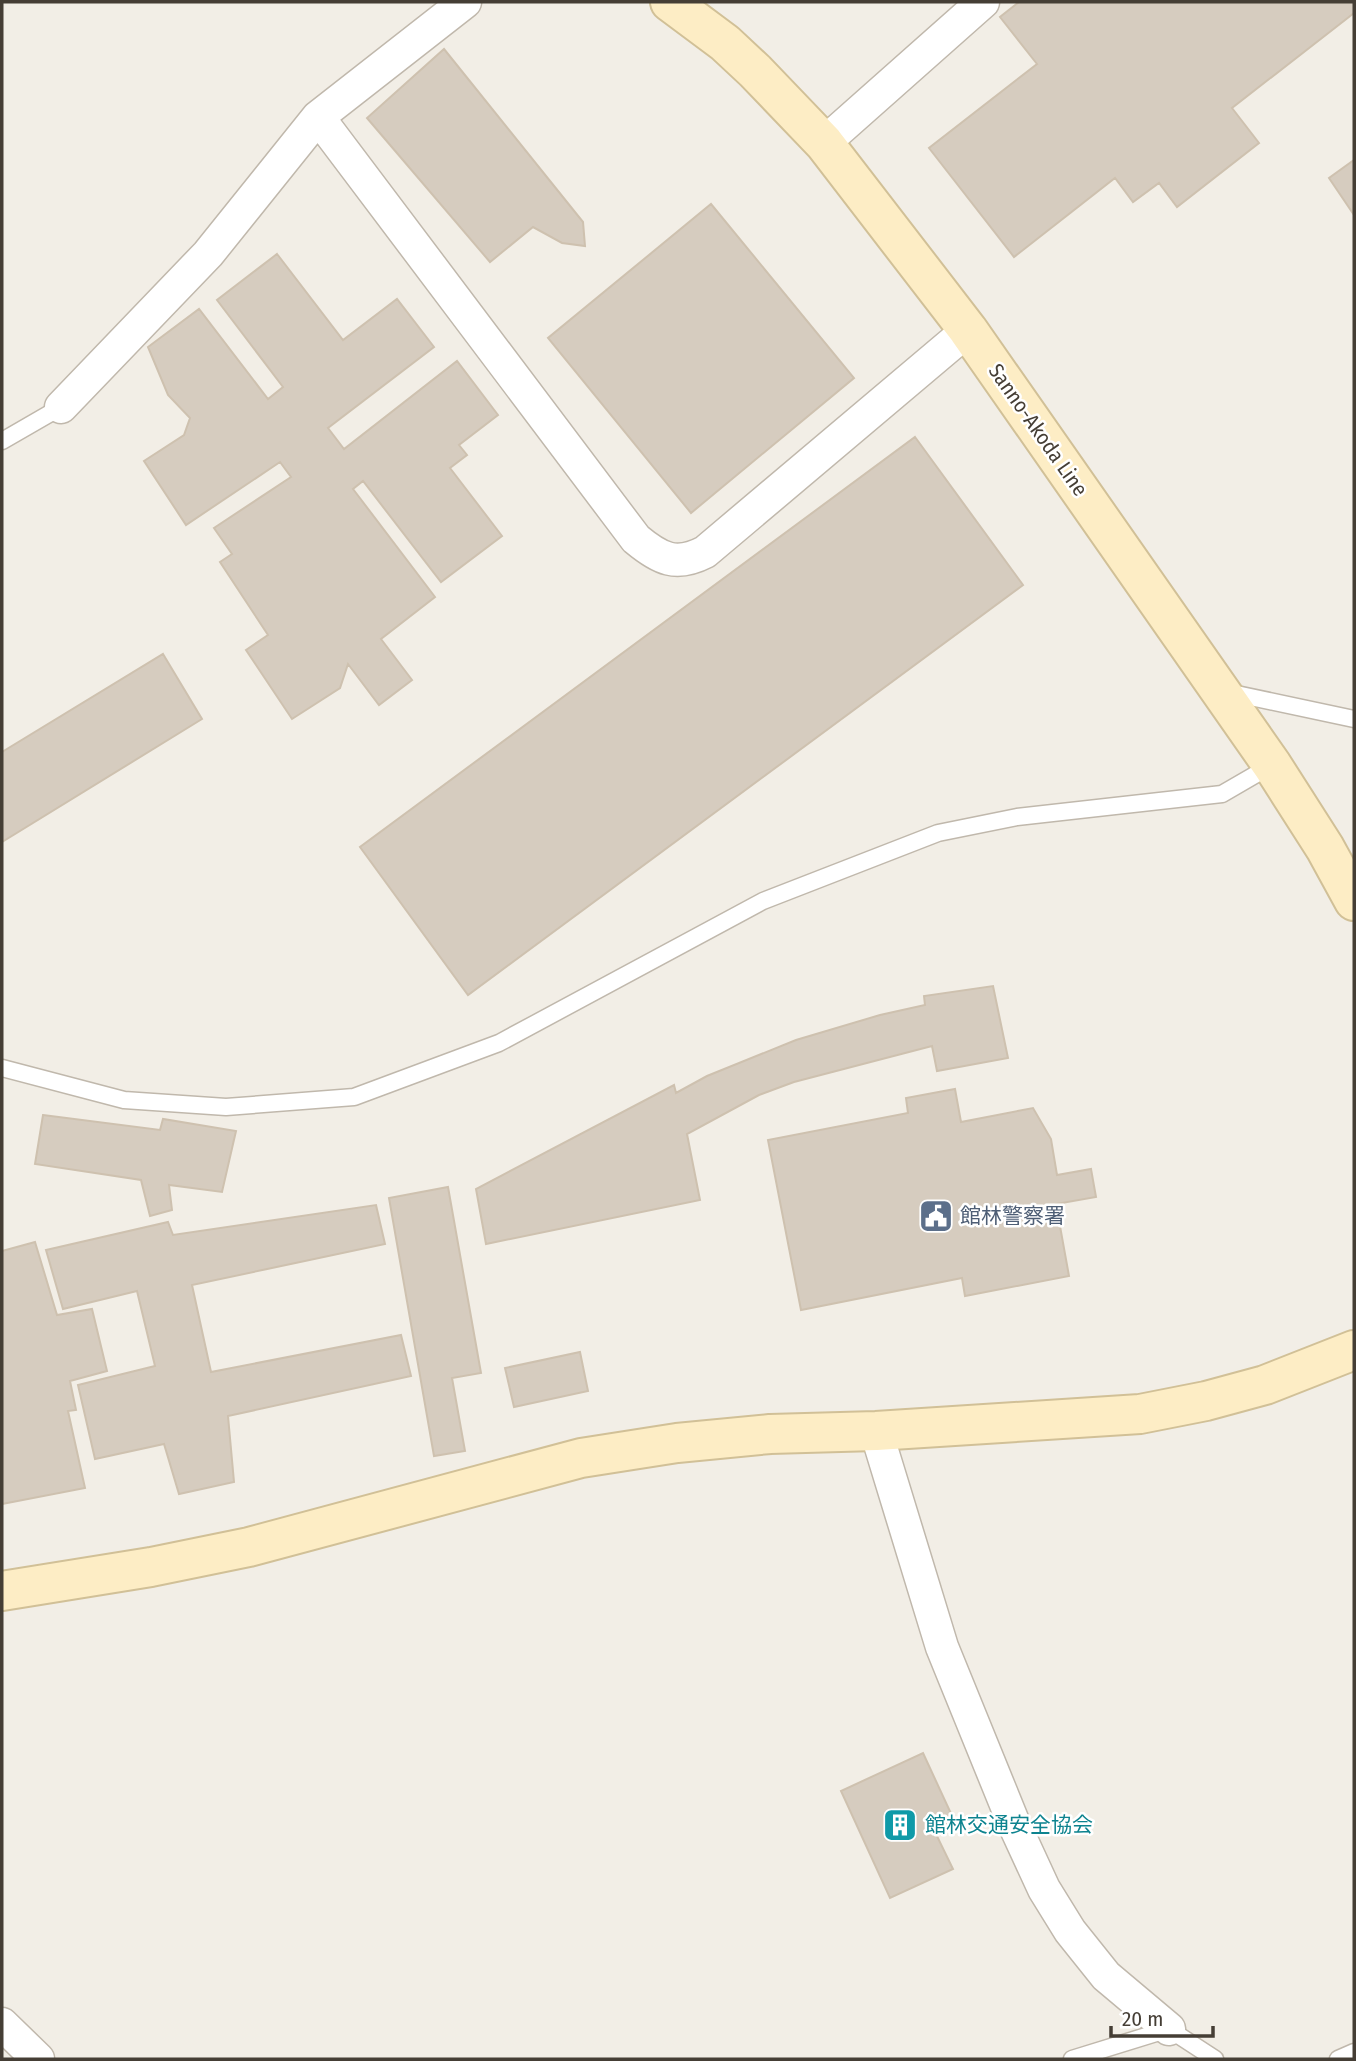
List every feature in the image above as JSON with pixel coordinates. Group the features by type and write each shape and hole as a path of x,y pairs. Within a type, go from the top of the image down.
{"street":[{"path":"61,407 208,254 318,117 465,2"},
{"path":"824,143 983,2"},
{"name":"Sanno-Akoda Line","path":"682,5 755,71 824,143 968,330 1272,765 1325,848 1354,901"},
{"path":"318,117 636,539 654,555 672,560 690,559 705,552 968,330"},
{"path":"2,1591 151,1567 248,1547 581,1458 677,1443 769,1434 876,1432 1140,1414 1206,1401 1265,1385 1354,1350"},
{"path":"876,1432 942,1647 1014,1824 1044,1889 1070,1931 1106,1976 1169,2029"},
{"path":"2,2024 38,2059"}],"lane":[{"path":"2,441 61,407"},
{"path":"1221,691 1354,719"},
{"path":"2,1068 124,1100 226,1107 354,1097 499,1043 762,901 938,833 1017,817 1223,794 1272,765"},
{"path":"1072,2059 1169,2029 1215,2059"},
{"path":"1338,2059 1354,2052"}],"building":[{"path":"1019,2 1354,2 1354,13 1232,108 1259,143 1177,207 1159,183 1133,202 1115,178 1014,257 929,148 1037,64 1000,17"},
{"path":"444,49 583,222 585,246 562,243 533,227 490,262 367,118"},
{"path":"1354,160 1354,215 1329,178"},
{"path":"711,204 854,378 691,513 548,338"},
{"path":"277,254 343,340 397,299 434,347 328,428 344,449 457,361 498,415 459,445 467,455 450,468 502,536 441,582 363,481 353,489 435,597 381,639 412,680 379,705 348,664 340,688 292,719 246,650 268,635 220,562 232,554 214,528 291,477 280,462 186,525 144,461 184,435 190,418 168,395 148,347 199,309 268,399 283,387 217,300"},
{"path":"915,437 1023,585 468,995 360,847"},
{"path":"163,654 202,719 2,842 2,752"},
{"path":"993,986 1008,1058 937,1071 932,1046 794,1082 759,1095 687,1134 700,1200 486,1244 476,1189 674,1085 676,1093 707,1076 796,1040 880,1015 925,1005 924,996"},
{"path":"955,1089 961,1122 1033,1108 1051,1139 1057,1175 1091,1169 1096,1197 1056,1204 1069,1276 965,1296 962,1278 801,1310 768,1140 908,1113 906,1098"},
{"path":"43,1115 160,1130 163,1119 236,1131 222,1192 169,1185 172,1210 150,1216 141,1180 35,1164"},
{"path":"448,1187 481,1373 452,1378 465,1451 434,1456 389,1198"},
{"path":"376,1205 385,1244 192,1285 211,1372 401,1335 411,1376 228,1416 234,1482 179,1494 164,1444 95,1459 78,1385 155,1366 137,1291 63,1309 46,1250 168,1222 173,1235"},
{"path":"35,1242 57,1315 92,1309 107,1371 70,1381 76,1410 68,1411 85,1488 2,1504 2,1251"},
{"path":"580,1352 588,1391 514,1407 505,1368"},
{"name":"館林交通安全協会","path":"923,1753 954,1820 934,1830 953,1869 890,1898 841,1791"}],"place":[{"name":"館林警察署","path":"936,1216"},
{"name":"館林交通安全協会","path":"900,1825"}]}
